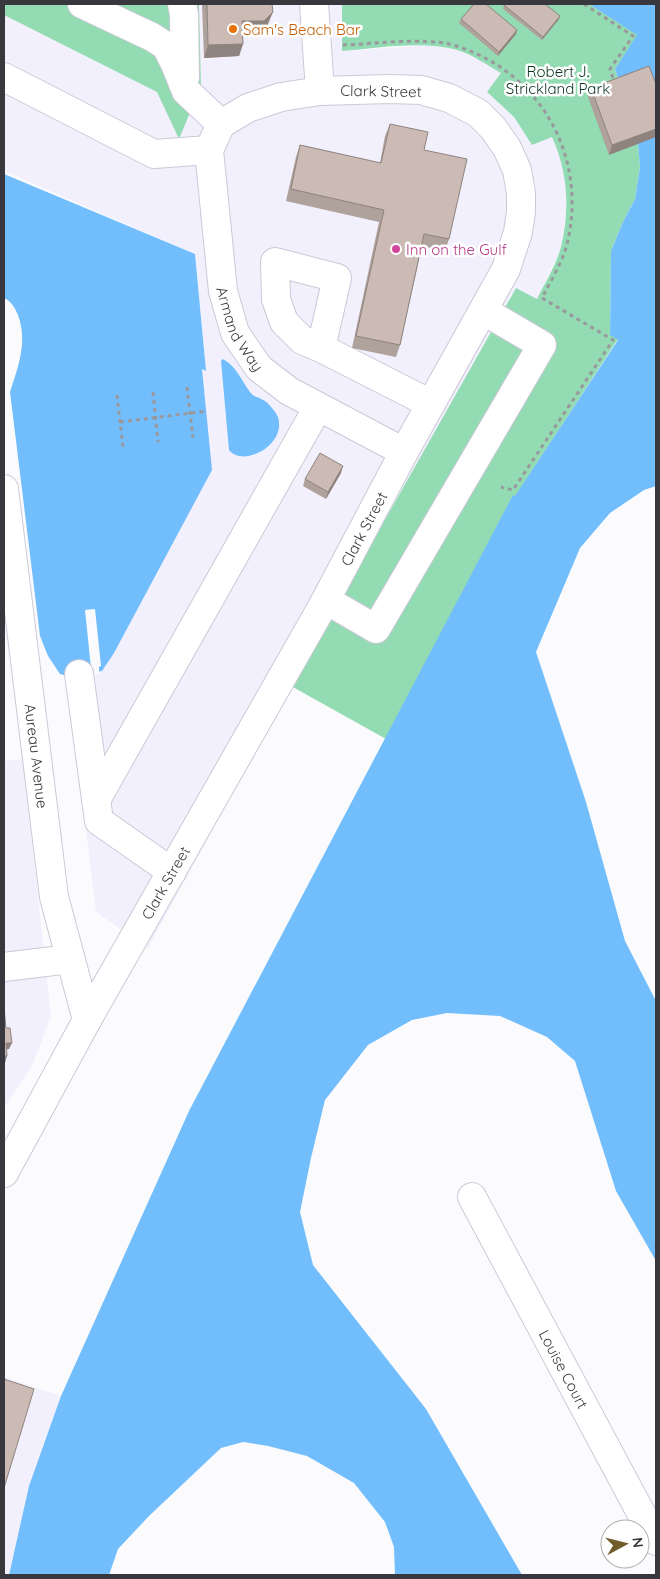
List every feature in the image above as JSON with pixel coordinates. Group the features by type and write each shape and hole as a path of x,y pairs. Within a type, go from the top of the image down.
{"street":[{"path":"4,77 154,154 209,150 222,124 186,90 166,46 152,36 82,4"},
{"path":"182,4 184,14 186,90"},
{"path":"314,4 320,91"},
{"name":"Clark Street","path":"4,1173 87,1020 326,600 404,452 484,311 506,268 518,232 521,193 517,170 507,148 478,113 449,98 421,90 320,91 281,97 248,108 222,124"},
{"name":"Armand Way","path":"209,150 223,291 235,333 259,368 289,392 404,452"},
{"path":"326,600 376,629 542,345 484,311"},
{"path":"321,348 431,404"},
{"path":"96,800 318,406"},
{"name":"Aureau Avenue","path":"4,489 54,897 87,1020"},
{"path":"79,674 99,821 172,872"},
{"path":"4,967 70,959"},
{"name":"Louise Court","path":"472,1197 656,1541"}],"path":[{"path":"584,4 633,36 610,70 616,86"},
{"path":"187,387 193,438"},
{"path":"153,392 158,442"},
{"path":"117,395 123,448"},
{"path":"120,422 206,412"}],"shaded area":[{"path":"199,4 342,4 342,51 431,45 457,50 502,73 487,92 514,117 532,145 552,137 562,162 567,187 566,216 561,248 537,300 516,288 291,686 148,948 96,912 67,676 102,671 114,653 202,368 206,370 195,254 4,171 4,15 157,92 201,86"},
{"path":"23,759 51,1016 32,1066 4,1108 4,761"},
{"path":"4,1377 61,1396 29,1486 9,1575 4,1575"}],"green space":[{"path":"4,4 199,4 201,86 179,139 157,92 4,15"},
{"name":"Robert J. Strickland Park","path":"342,4 589,4 638,35 615,69 638,144 640,167 635,199 611,251 610,334 618,339 515,497 513,496 386,739 291,686 516,288 537,299 561,247 566,219 566,191 561,164 552,137 532,145 514,117 487,92 501,73 469,55 443,47 415,45 342,51"}],"water":[{"path":"589,4 656,4 656,486 644,490 610,513 580,548 536,652 586,802 625,941 656,1001 656,1261 616,1191 575,1061 547,1037 500,1016 447,1013 412,1020 368,1045 325,1100 300,1212 313,1265 426,1409 522,1575 395,1575 394,1547 385,1522 354,1483 307,1456 243,1442 221,1448 149,1516 118,1549 109,1575 9,1575 29,1486 61,1396 189,1111 513,495 515,496 618,340 610,335 611,251 635,199 640,167 638,144 615,69 637,35"},
{"path":"4,174 195,254 206,371 202,369 212,470 114,653 102,671 67,676 60,674 48,656 40,636 10,392 21,354 22,335 17,312 11,303 4,298"},
{"path":"223,359 235,370 252,394 267,403 278,417 279,427 276,436 262,451 253,455 235,455 229,450 221,361"}],"pier":[{"path":"95,609 101,666 99,667 99,674 94,675 93,668 91,668 85,610"}],"building":[{"name":"Sam's Beach Bar","path":"207,4 272,4 273,12 264,21 242,21 243,44 208,45"},
{"path":"474,4 486,4 517,30 499,52 461,19"},
{"path":"505,4 545,4 560,16 543,37"},
{"path":"649,66 656,84 656,129 612,145 591,88"},
{"name":"Inn on the Gulf","path":"390,124 428,132 424,150 467,159 449,239 424,234 400,345 356,336 384,210 291,189 300,145 381,163"},
{"path":"320,453 343,466 328,492 305,479"},
{"path":"4,1008 6,1028 10,1028 12,1043 6,1043 7,1056 4,1056"},
{"path":"4,1379 34,1389 4,1488"}],"place":[{"name":"Sam's Beach Bar","path":"233,29"},
{"name":"Inn on the Gulf","path":"396,249"}]}
